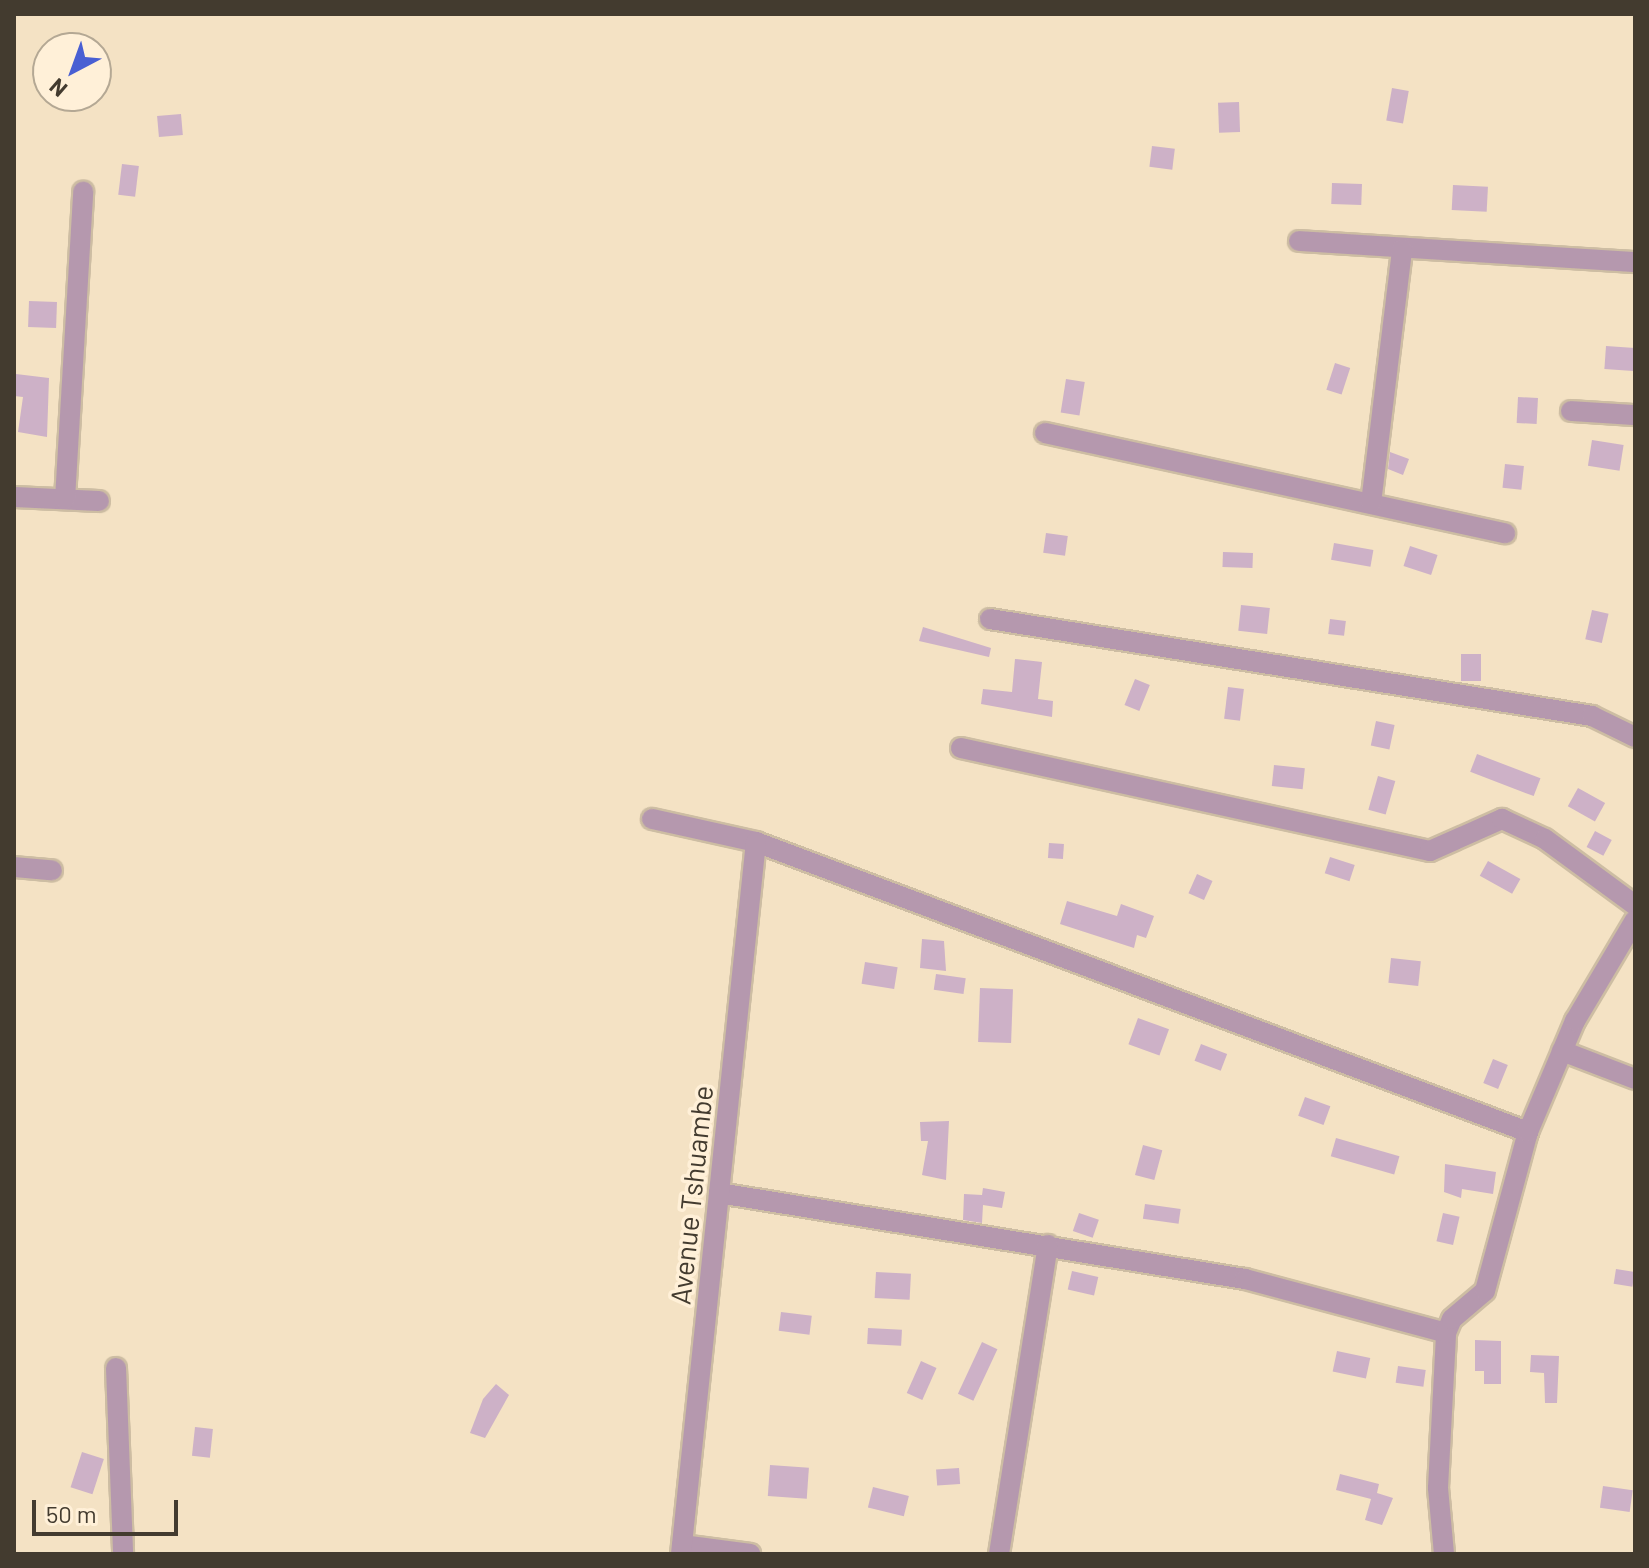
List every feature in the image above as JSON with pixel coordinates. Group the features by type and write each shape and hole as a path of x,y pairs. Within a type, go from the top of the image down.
{"street":[{"path":"65,499 83,192"},
{"path":"1299,241 1635,262"},
{"path":"1371,503 1402,249"},
{"path":"1571,411 1635,415"},
{"path":"1045,433 1505,533"},
{"path":"14,497 99,501"},
{"path":"990,619 1592,716 1635,737"},
{"path":"961,748 1430,851 1502,819 1545,839 1635,905"},
{"path":"652,819 756,842 1528,1132"},
{"name":"Avenue Tshuambe","path":"682,1550 756,842"},
{"path":"14,867 52,870"},
{"path":"1444,1554 1438,1488 1446,1333 1452,1319 1485,1291 1528,1132 1562,1051 1635,920"},
{"path":"1562,1051 1635,1079"},
{"path":"719,1193 1245,1279 1446,1333"},
{"path":"999,1554 1048,1245"},
{"path":"116,1368 123,1554"},
{"path":"682,1550 750,1554"}],"building":[{"path":"1392,88 1409,91 1403,123 1386,120"},
{"path":"1239,102 1240,132 1219,133 1218,103"},
{"path":"181,114 183,135 159,137 157,116"},
{"path":"1152,146 1175,149 1172,170 1149,167"},
{"path":"122,164 139,166 135,197 118,195"},
{"path":"1332,183 1362,184 1361,205 1331,204"},
{"path":"1453,185 1488,187 1487,212 1452,210"},
{"path":"29,301 57,302 56,328 28,327"},
{"path":"1606,346 1635,348 1633,371 1604,369"},
{"path":"1335,363 1350,368 1342,395 1326,390"},
{"path":"16,374 49,378 47,437 18,432 23,397 14,396"},
{"path":"1066,379 1085,382 1079,416 1061,413"},
{"path":"1518,397 1538,398 1537,424 1517,423"},
{"path":"1592,440 1624,445 1620,471 1588,466"},
{"path":"1390,452 1409,459 1403,475 1388,469"},
{"path":"1505,464 1524,466 1521,490 1502,488"},
{"path":"1046,533 1068,536 1065,556 1043,553"},
{"path":"1334,543 1373,550 1370,567 1331,560"},
{"path":"1410,546 1438,555 1431,575 1404,566"},
{"path":"1223,552 1253,553 1252,568 1222,567"},
{"path":"1241,605 1270,608 1267,634 1238,631"},
{"path":"1592,610 1609,614 1602,643 1585,639"},
{"path":"1330,619 1346,621 1344,636 1328,634"},
{"path":"923,627 991,648 989,657 919,641"},
{"path":"1461,654 1481,654 1481,681 1461,681"},
{"path":"1015,659 1042,662 1038,699 1053,701 1052,717 981,704 983,689 1012,692"},
{"path":"1135,679 1150,685 1139,711 1125,705"},
{"path":"1228,687 1244,689 1240,721 1224,719"},
{"path":"1376,721 1395,725 1389,749 1371,745"},
{"path":"1477,754 1540,778 1534,796 1470,772"},
{"path":"1274,765 1305,768 1303,789 1272,786"},
{"path":"1378,776 1395,781 1386,815 1368,810"},
{"path":"1578,788 1605,803 1595,821 1568,806"},
{"path":"1595,831 1612,840 1603,856 1587,847"},
{"path":"1049,843 1064,844 1063,859 1048,858"},
{"path":"1330,857 1355,865 1349,881 1325,873"},
{"path":"1488,861 1520,879 1512,894 1480,876"},
{"path":"1197,874 1213,881 1204,900 1188,893"},
{"path":"1067,901 1117,916 1121,904 1154,916 1146,938 1137,935 1134,948 1060,924"},
{"path":"922,939 944,941 946,971 920,968"},
{"path":"1391,958 1421,961 1418,986 1388,983"},
{"path":"865,962 898,967 894,989 862,984"},
{"path":"936,974 966,978 963,994 934,990"},
{"path":"980,988 1013,989 1011,1043 978,1042"},
{"path":"1138,1018 1169,1029 1159,1056 1128,1044"},
{"path":"1201,1044 1227,1054 1221,1071 1195,1061"},
{"path":"1493,1059 1508,1065 1498,1089 1483,1083"},
{"path":"1305,1097 1330,1106 1324,1125 1298,1116"},
{"path":"949,1121 946,1180 922,1175 928,1141 921,1141 920,1122"},
{"path":"1336,1138 1399,1156 1394,1174 1331,1156"},
{"path":"1143,1145 1162,1150 1154,1180 1135,1175"},
{"path":"1445,1164 1496,1172 1493,1194 1462,1189 1461,1198 1444,1192"},
{"path":"983,1188 1005,1192 1002,1208 983,1205 982,1223 963,1220 964,1194 982,1195"},
{"path":"1145,1204 1181,1209 1179,1224 1143,1219"},
{"path":"1079,1213 1099,1220 1093,1238 1073,1231"},
{"path":"1443,1213 1460,1217 1453,1245 1436,1241"},
{"path":"1616,1269 1635,1272 1632,1287 1614,1284"},
{"path":"1072,1271 1098,1277 1094,1296 1068,1290"},
{"path":"876,1272 911,1274 910,1300 875,1298"},
{"path":"781,1312 812,1316 809,1335 779,1331"},
{"path":"868,1328 902,1330 901,1346 867,1344"},
{"path":"1475,1340 1501,1341 1501,1384 1484,1384 1484,1371 1475,1371"},
{"path":"982,1342 997,1349 973,1401 958,1394"},
{"path":"1337,1351 1370,1358 1366,1379 1333,1372"},
{"path":"1531,1355 1559,1356 1557,1403 1545,1403 1544,1373 1530,1372"},
{"path":"921,1361 937,1368 922,1400 907,1393"},
{"path":"1398,1366 1426,1370 1423,1387 1396,1383"},
{"path":"496,1384 509,1395 485,1438 470,1433 483,1399"},
{"path":"195,1427 213,1429 210,1458 192,1456"},
{"path":"82,1452 104,1459 92,1494 71,1487"},
{"path":"770,1465 809,1468 807,1499 768,1496"},
{"path":"959,1468 960,1484 937,1486 936,1470"},
{"path":"1340,1474 1379,1484 1377,1493 1393,1498 1382,1525 1365,1520 1371,1499 1336,1490"},
{"path":"1603,1486 1633,1490 1630,1512 1600,1508"},
{"path":"873,1487 909,1496 904,1516 868,1507"}]}
